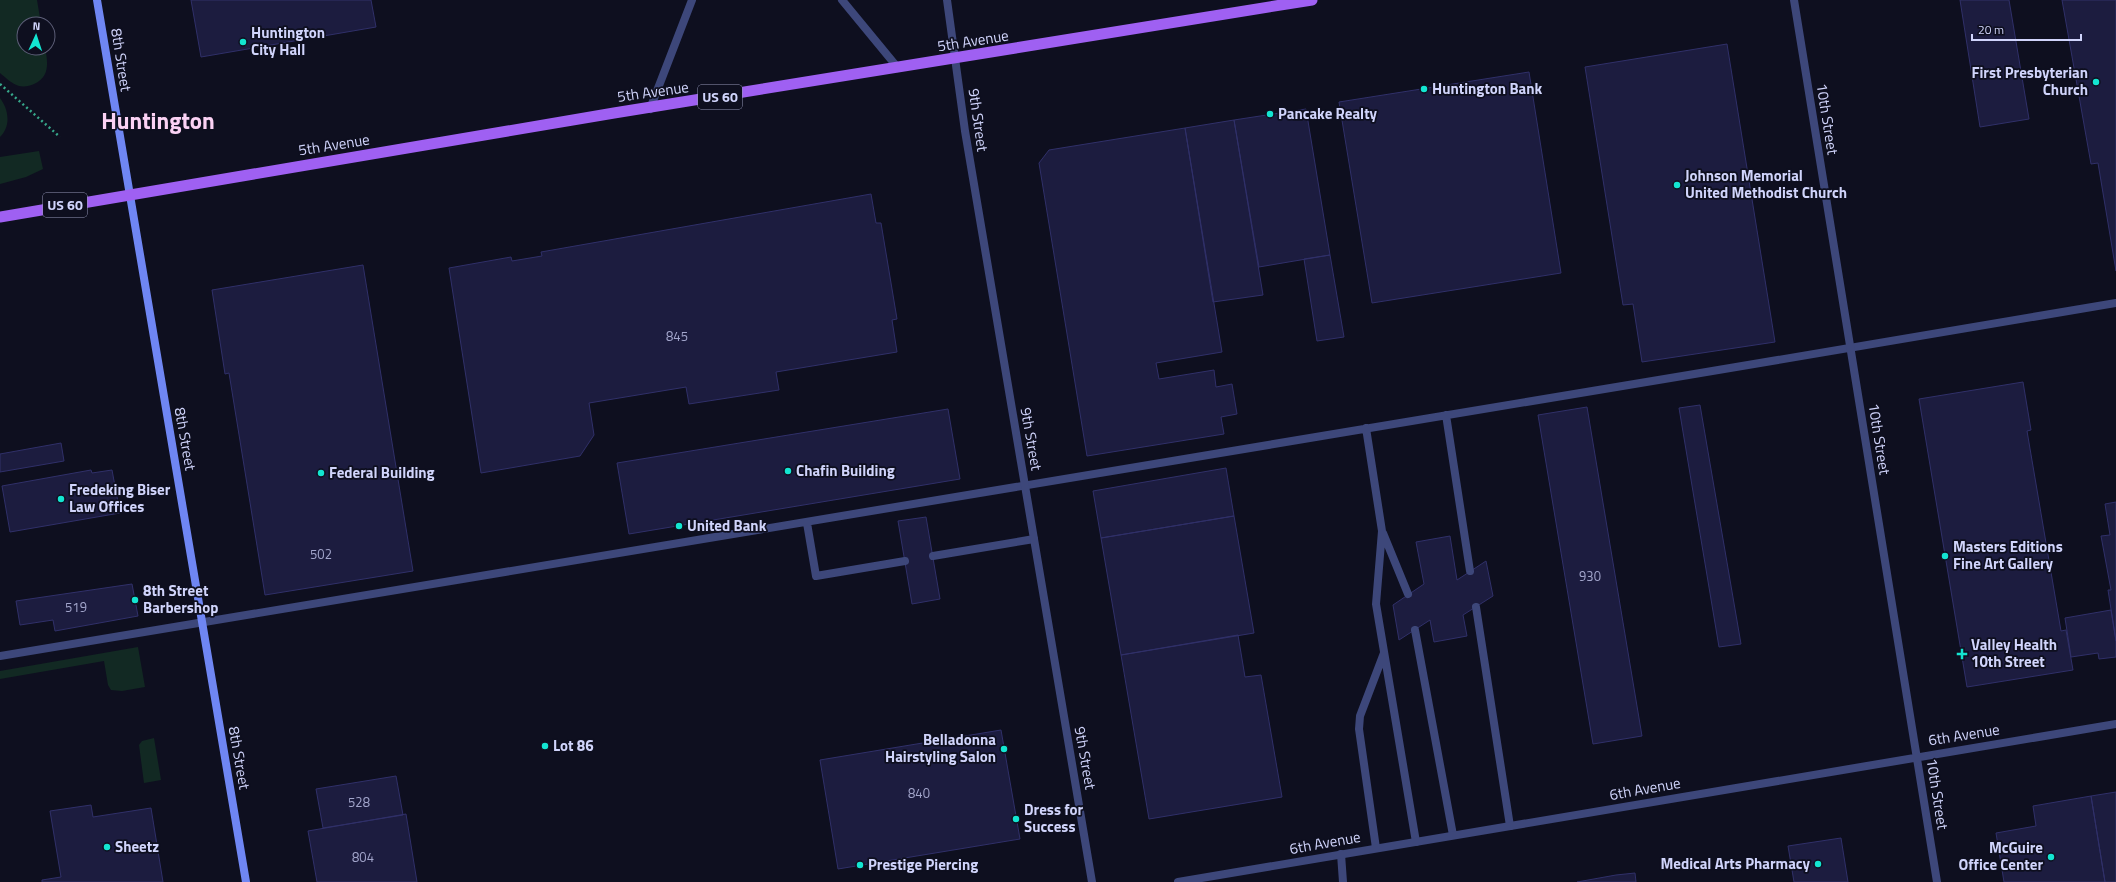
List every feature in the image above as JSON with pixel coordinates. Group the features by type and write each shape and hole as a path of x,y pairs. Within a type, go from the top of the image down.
{"main road":[{"name":"8th Street","path":"97,0 246,882"},
{"name":"5th Avenue","path":"0,217 1312,0"}],"street":[{"path":"650,109 692,0"},
{"path":"842,0 898,68"},
{"name":"9th Street","path":"947,0 965,131 1092,882"},
{"name":"10th Street","path":"1794,0 1937,882"},
{"path":"0,656 807,523 1025,485 2116,303"},
{"path":"1446,415 1470,571"},
{"path":"1366,428 1382,531 1376,604 1416,842"},
{"path":"807,523 816,576 905,561"},
{"path":"1382,531 1408,594"},
{"path":"933,556 1034,539"},
{"path":"1476,607 1510,826"},
{"path":"1415,630 1453,835"},
{"path":"1376,848 1359,729 1360,716 1384,652"},
{"name":"6th Avenue","path":"1178,882 2116,724"},
{"path":"1341,854 1343,882"}],"path":[{"path":"0,84 60,137"}],"green space":[{"path":"0,0 37,0 40,16 16,16 16,56 46,56 47,69 43,77 32,85 19,86 9,81 0,73"},
{"path":"0,98 8,118 4,133 0,137"},
{"path":"39,151 43,169 26,177 0,184 0,157"},
{"path":"138,647 145,687 122,691 111,690 108,685 104,661 0,679 0,671"},
{"path":"154,738 161,780 144,783 139,745 142,741"}],"building":[{"name":"Huntington City Hall","path":"191,0 371,0 376,27 201,57"},
{"path":"1960,0 2009,0 2029,119 1980,127"},
{"name":"First Presbyterian Church","path":"2062,0 2116,0 2116,271 2098,163 2091,164"},
{"name":"Johnson Memorial United Methodist Church","path":"1727,44 1775,342 1642,362 1633,304 1623,305 1585,67"},
{"path":"1529,72 1561,273 1372,303 1339,102"},
{"path":"1306,109 1330,255 1259,267 1234,120"},
{"path":"1234,120 1263,295 1213,302 1185,128"},
{"path":"1185,128 1222,352 1156,363 1159,379 1214,370 1216,387 1232,384 1237,414 1221,417 1224,434 1087,456 1039,163 1049,150"},
{"path":"871,194 876,223 881,223 897,319 892,320 897,352 776,372 779,390 689,404 686,387 589,403 594,435 580,456 481,473 449,268 511,257 512,261 542,256 541,252"},
{"path":"1330,255 1344,337 1317,341 1304,259"},
{"name":"Federal Building","path":"363,265 413,571 265,595 229,373 225,374 212,290"},
{"path":"2023,382 2031,430 2027,431 2061,631 2066,630 2073,670 1967,687 1919,399"},
{"path":"1700,405 1741,644 1719,647 1679,408"},
{"path":"1587,407 1642,736 1593,744 1538,415"},
{"name":"Chafin Building","path":"948,409 960,479 629,534 617,463"},
{"path":"61,443 64,461 0,472 0,454"},
{"path":"1226,468 1234,516 1101,538 1093,491"},
{"name":"Fredeking Biser Law Offices","path":"91,470 92,473 112,470 120,513 10,532 2,486"},
{"path":"2116,502 2116,641 2108,590 2111,590 2101,536 2110,535 2105,504"},
{"path":"1234,516 1254,633 1121,655 1101,538"},
{"path":"926,517 940,599 912,604 898,521"},
{"path":"1450,536 1457,580 1486,561 1493,596 1463,615 1467,636 1434,642 1430,620 1399,640 1393,605 1424,584 1416,542"},
{"path":"132,584 138,616 55,631 53,620 20,625 16,601"},
{"path":"2111,610 2116,641 2116,657 2099,659 2098,653 2071,657 2065,618"},
{"path":"1238,635 1245,677 1261,675 1282,797 1149,819 1121,655"},
{"path":"1001,730 1020,839 838,869 820,760"},
{"path":"396,776 403,815 323,828 316,789"},
{"path":"2116,792 2116,882 2105,882 2091,796"},
{"name":"McGuire Office Center","path":"2091,796 2105,882 2004,882 1996,833 2036,826 2033,806"},
{"name":"Sheetz","path":"91,805 93,817 151,808 163,882 42,882 42,880 61,877 50,811"},
{"path":"406,814 417,882 317,882 308,831"},
{"name":"Medical Arts Pharmacy","path":"1841,838 1848,882 1794,882 1788,846"},
{"path":"1635,873 1636,882 1577,882 1616,875"}],"place":[{"name":"Huntington City Hall","path":"243,42"},
{"name":"First Presbyterian Church","path":"2096,82"},
{"name":"Huntington Bank","path":"1424,89"},
{"name":"Pancake Realty","path":"1270,114"},
{"name":"Johnson Memorial United Methodist Church","path":"1677,185"},
{"name":"Chafin Building","path":"788,471"},
{"name":"Federal Building","path":"321,473"},
{"name":"Fredeking Biser Law Offices","path":"61,499"},
{"name":"United Bank","path":"679,526"},
{"name":"Masters Editions Fine Art Gallery","path":"1945,556"},
{"name":"8th Street Barbershop","path":"135,600"},
{"name":"Valley Health 10th Street","path":"1962,654"},
{"name":"Lot 86","path":"545,746"},
{"name":"Belladonna Hairstyling Salon","path":"1004,749"},
{"name":"Dress for Success","path":"1016,819"},
{"name":"Sheetz","path":"107,847"},
{"name":"McGuire Office Center","path":"2051,857"},
{"name":"Medical Arts Pharmacy","path":"1818,864"},
{"name":"Prestige Piercing","path":"860,865"}],"district":[{"name":"Huntington","path":"158,121"}]}
